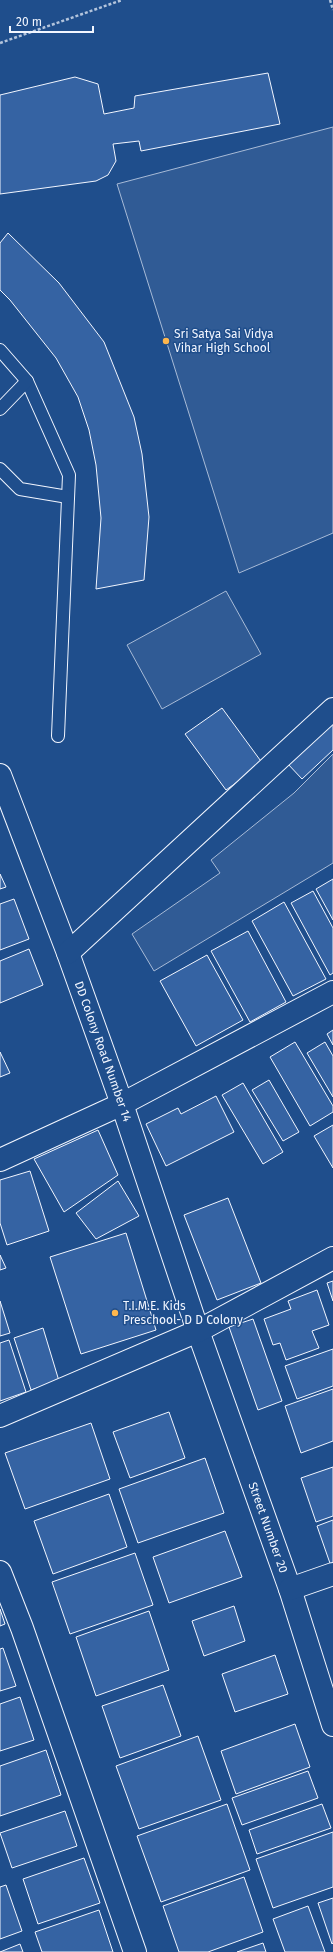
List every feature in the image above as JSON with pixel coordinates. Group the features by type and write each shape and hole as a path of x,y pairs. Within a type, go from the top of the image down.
{"street":[{"path":"68,953 333,709"},
{"name":"DD Colony Road Number 14","path":"2,786 68,953 122,1104 198,1332"},
{"path":"0,1160 122,1104 333,992"},
{"path":"0,1416 198,1332 333,1258"},
{"name":"Street Number 20","path":"198,1332 290,1590 333,1725"},
{"path":"0,1572 25,1635 135,1952"},
{"path":"290,1590 333,1574"}],"lane":[{"path":"0,350 27,381 69,475 58,736"},
{"path":"0,409 27,381"},
{"path":"0,469 20,489 68,497"}],"path":[{"path":"0,42 122,0"},
{"path":"330,0 333,10"}],"shaded area":[{"path":"333,127 333,533 239,573 117,184"},
{"path":"226,591 261,654 162,709 127,645"},
{"path":"333,754 333,863 154,971 132,934 220,873 211,860 294,793"}],"building":[{"path":"268,73 280,124 141,151 139,141 113,144 116,161 108,175 96,181 0,194 0,95 75,77 98,84 104,114 134,108 135,96"},
{"path":"8,233 59,283 104,342 134,417 142,454 149,517 144,580 96,589 101,518 96,465 89,430 78,397 56,358 10,300 0,290 0,243"},
{"path":"222,708 263,764 226,790 185,734"},
{"path":"333,719 333,750 302,779 287,763"},
{"path":"0,874 6,887 0,889"},
{"path":"333,879 333,920 316,889"},
{"path":"313,891 333,928 333,973 330,975 291,903"},
{"path":"14,899 29,939 0,950 0,904"},
{"path":"284,902 326,979 293,996 252,921"},
{"path":"248,931 286,1002 250,1022 211,951"},
{"path":"29,949 43,985 0,1003 0,961"},
{"path":"207,955 243,1020 196,1046 160,981"},
{"path":"333,1030 333,1045 327,1034"},
{"path":"295,1042 333,1106 333,1112 310,1126 270,1057"},
{"path":"325,1042 333,1056 333,1097 307,1053"},
{"path":"0,1052 10,1073 0,1077"},
{"path":"269,1080 299,1132 283,1141 252,1090"},
{"path":"243,1083 283,1152 263,1164 222,1095"},
{"path":"216,1096 234,1132 166,1166 146,1124 178,1108 181,1114"},
{"path":"333,1125 333,1168 314,1136"},
{"path":"98,1130 118,1175 64,1212 34,1159"},
{"path":"30,1171 49,1231 7,1245 0,1223 0,1180"},
{"path":"118,1181 139,1216 96,1239 76,1213"},
{"path":"228,1198 261,1283 217,1300 184,1215"},
{"path":"126,1233 156,1330 81,1354 50,1257"},
{"path":"0,1255 6,1268 0,1270"},
{"path":"333,1281 333,1301 327,1283"},
{"path":"317,1290 329,1325 312,1331 319,1348 286,1360 280,1343 273,1345 264,1319 291,1309 288,1301"},
{"path":"0,1301 10,1333 0,1336"},
{"path":"253,1319 282,1401 258,1410 229,1327"},
{"path":"43,1328 59,1381 31,1390 14,1338"},
{"path":"9,1340 26,1392 0,1401 0,1343"},
{"path":"333,1349 333,1386 297,1399 285,1366"},
{"path":"333,1389 333,1441 301,1453 285,1406"},
{"path":"169,1412 185,1458 130,1478 113,1432"},
{"path":"91,1423 110,1479 25,1509 5,1453"},
{"path":"205,1458 224,1513 138,1543 119,1489"},
{"path":"333,1467 333,1516 316,1522 301,1478"},
{"path":"109,1494 127,1547 53,1574 34,1521"},
{"path":"333,1520 333,1569 332,1569 317,1526"},
{"path":"225,1531 242,1577 169,1603 153,1557"},
{"path":"135,1553 153,1605 70,1634 52,1582"},
{"path":"234,1606 245,1641 204,1656 192,1621"},
{"path":"0,1609 5,1624 0,1626"},
{"path":"149,1611 169,1670 96,1696 76,1637"},
{"path":"3,1648 16,1686 0,1691 0,1649"},
{"path":"275,1655 288,1694 235,1712 222,1674"},
{"path":"163,1685 181,1736 120,1758 102,1706"},
{"path":"20,1697 34,1740 0,1751 0,1704"},
{"path":"295,1724 310,1767 236,1794 221,1751"},
{"path":"198,1736 221,1800 139,1829 116,1766"},
{"path":"46,1750 61,1795 0,1816 0,1766"},
{"path":"308,1771 318,1798 242,1825 232,1798"},
{"path":"227,1804 250,1870 161,1902 137,1836"},
{"path":"322,1804 331,1828 257,1854 249,1830"},
{"path":"65,1811 77,1846 12,1868 0,1833"},
{"path":"333,1832 333,1887 273,1908 256,1859"},
{"path":"84,1858 100,1903 38,1924 23,1879"},
{"path":"244,1877 263,1932 208,1952 179,1952 163,1906"},
{"path":"6,1885 22,1931 0,1939 0,1887"},
{"path":"333,1898 333,1943 332,1944 318,1903"},
{"path":"308,1906 325,1952 285,1952 273,1919"},
{"path":"99,1910 113,1952 42,1952 35,1932"},
{"path":"263,1943 266,1952 237,1952"},
{"path":"20,1944 23,1952 0,1952"}],"place":[{"name":"Sri Satya Sai Vidya Vihar High School","path":"166,341"},
{"name":"T.I.M.E. Kids Preschool- D D Colony","path":"115,1313"}]}
